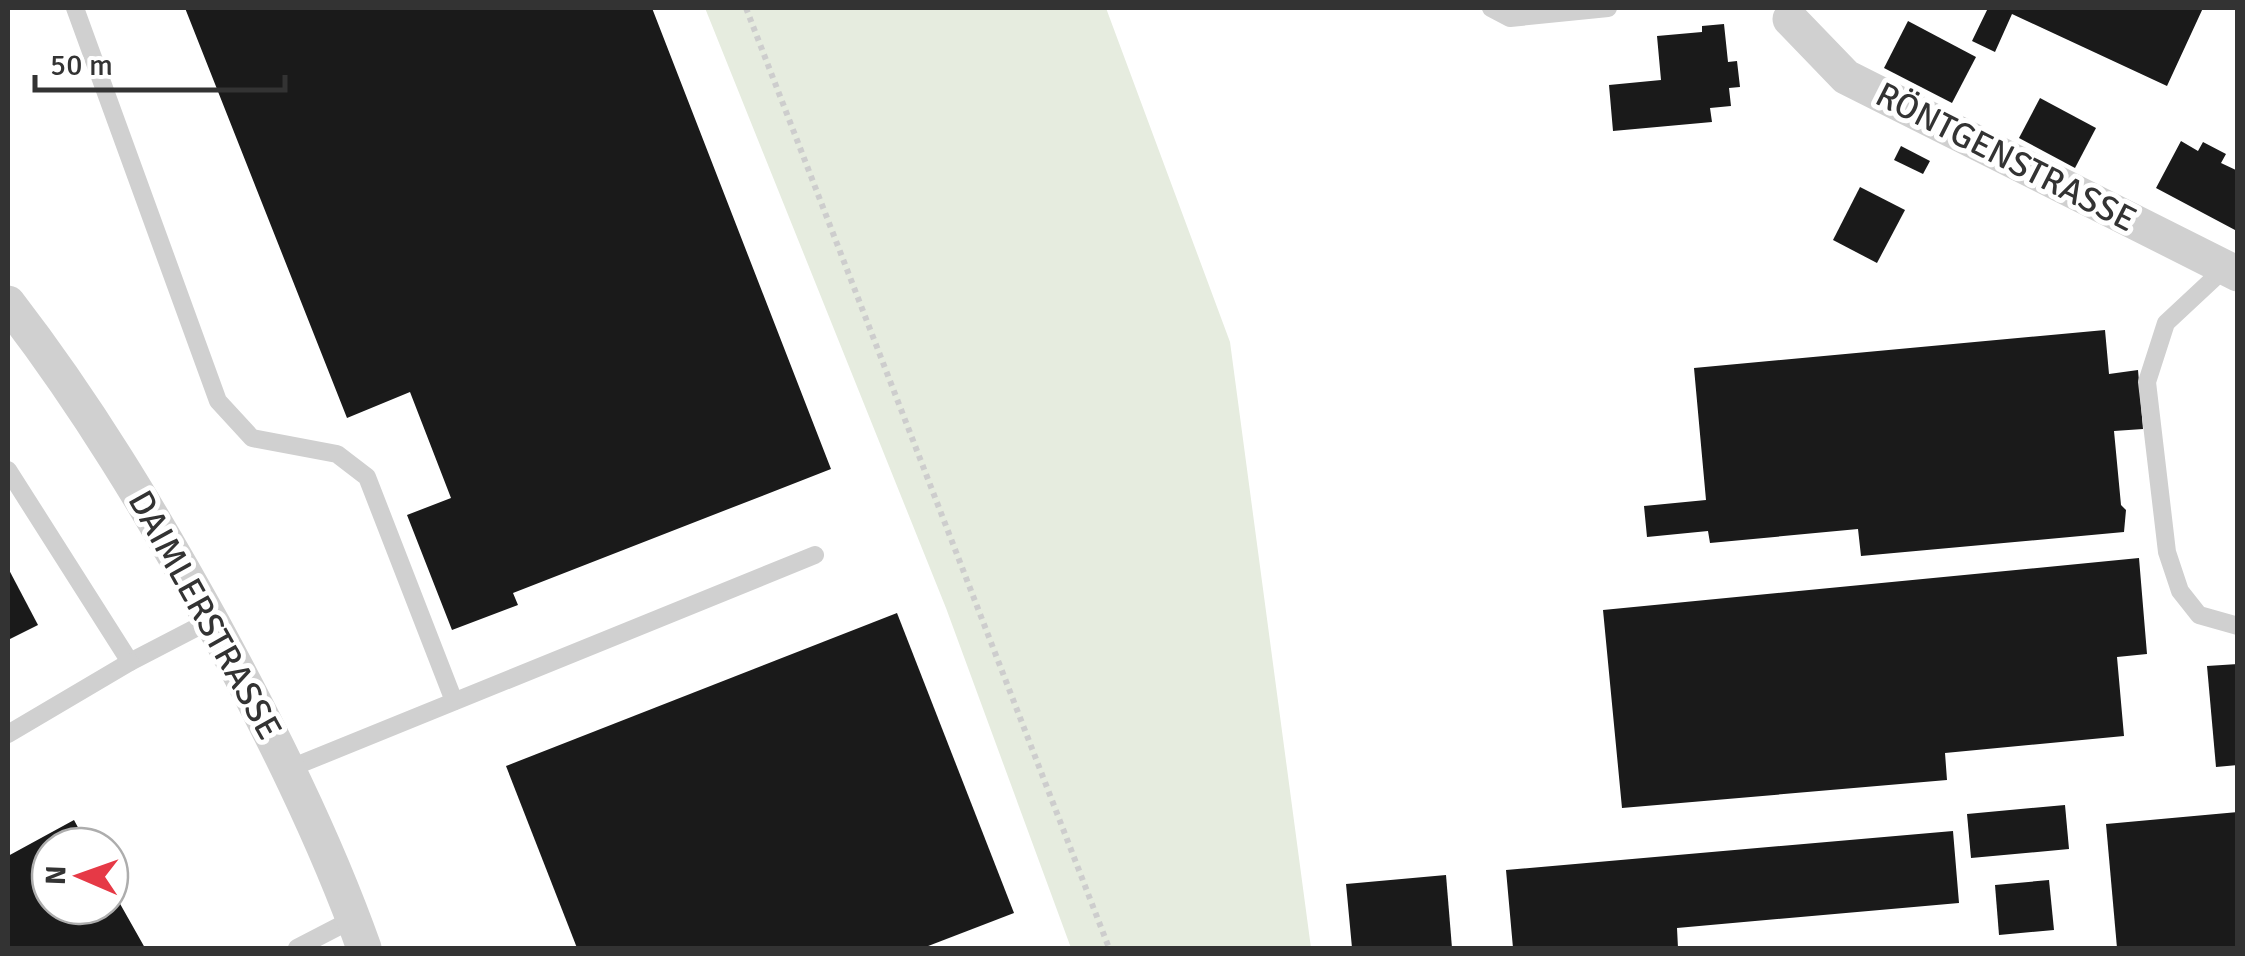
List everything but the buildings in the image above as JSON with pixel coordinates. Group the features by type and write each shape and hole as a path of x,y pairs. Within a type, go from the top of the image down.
{"street":[{"name":"RÖNTGENSTRASSE","path":"1780,14 1846,78 2232,271"},
{"name":"DAIMLERSTRASSE","path":"8,303 149,506 288,769 358,934"}],"lane":[{"path":"75,8 218,400 252,438 337,454 366,478 454,700"},
{"path":"1491,8 1510,18 1608,8"},
{"path":"2232,271 2166,323 2147,382 2167,552 2180,591 2199,615 2238,626"},
{"path":"8,470 130,662"},
{"path":"288,769 815,555"},
{"path":"8,734 130,662 211,620"},
{"path":"297,948 358,934"}],"path":[{"path":"746,8 1109,948"}],"shaded area":[{"path":"705,8 1106,8 1230,342 1311,948 1071,948 946,608"}]}
